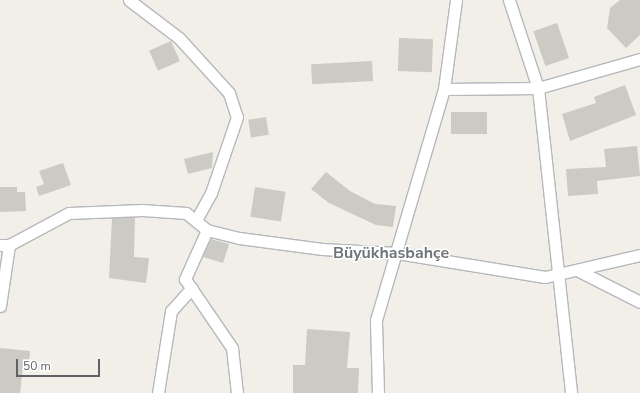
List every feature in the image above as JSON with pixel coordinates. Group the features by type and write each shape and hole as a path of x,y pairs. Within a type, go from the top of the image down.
{"street":[{"path":"130,0 179,38 229,93 237,117 211,193 196,220"},
{"path":"378,393 376,320 397,253 444,89 456,0"},
{"path":"509,0 538,88 572,393"},
{"path":"444,89 538,88 640,60"},
{"path":"0,306 4,245 69,213 142,210 186,213 207,230 279,244 397,253 545,277 579,271 640,255"},
{"path":"207,230 185,279 232,348 237,393"},
{"path":"579,271 640,302"},
{"path":"158,393 171,311 192,288"}],"building":[{"path":"620,0 640,0 640,35 626,48 607,28 610,8"},
{"path":"557,23 569,58 545,66 533,31"},
{"path":"399,38 433,39 432,72 398,71"},
{"path":"171,41 180,61 158,71 149,51"},
{"path":"372,61 373,81 312,84 311,64"},
{"path":"625,85 636,115 570,141 562,114 596,103 594,97"},
{"path":"451,112 487,112 487,134 451,134"},
{"path":"266,117 269,135 251,138 248,120"},
{"path":"637,146 640,176 597,181 598,194 568,196 566,169 606,167 604,149"},
{"path":"213,152 212,168 188,174 184,159"},
{"path":"63,163 71,185 39,196 36,187 44,184 39,171"},
{"path":"326,172 350,191 375,204 396,206 393,227 376,225 329,203 311,189"},
{"path":"0,187 17,187 17,192 25,192 26,211 0,212"},
{"path":"255,187 286,192 281,221 250,217"},
{"path":"112,218 135,218 134,257 149,258 146,283 109,278"},
{"path":"211,239 229,244 223,263 203,257"},
{"path":"307,329 350,332 347,368 359,368 358,393 293,393 293,365 305,365"},
{"path":"0,348 30,351 29,367 23,367 20,393 0,393"}],"district":[{"name":"Büyükhasbahçe","path":"391,253"}]}
